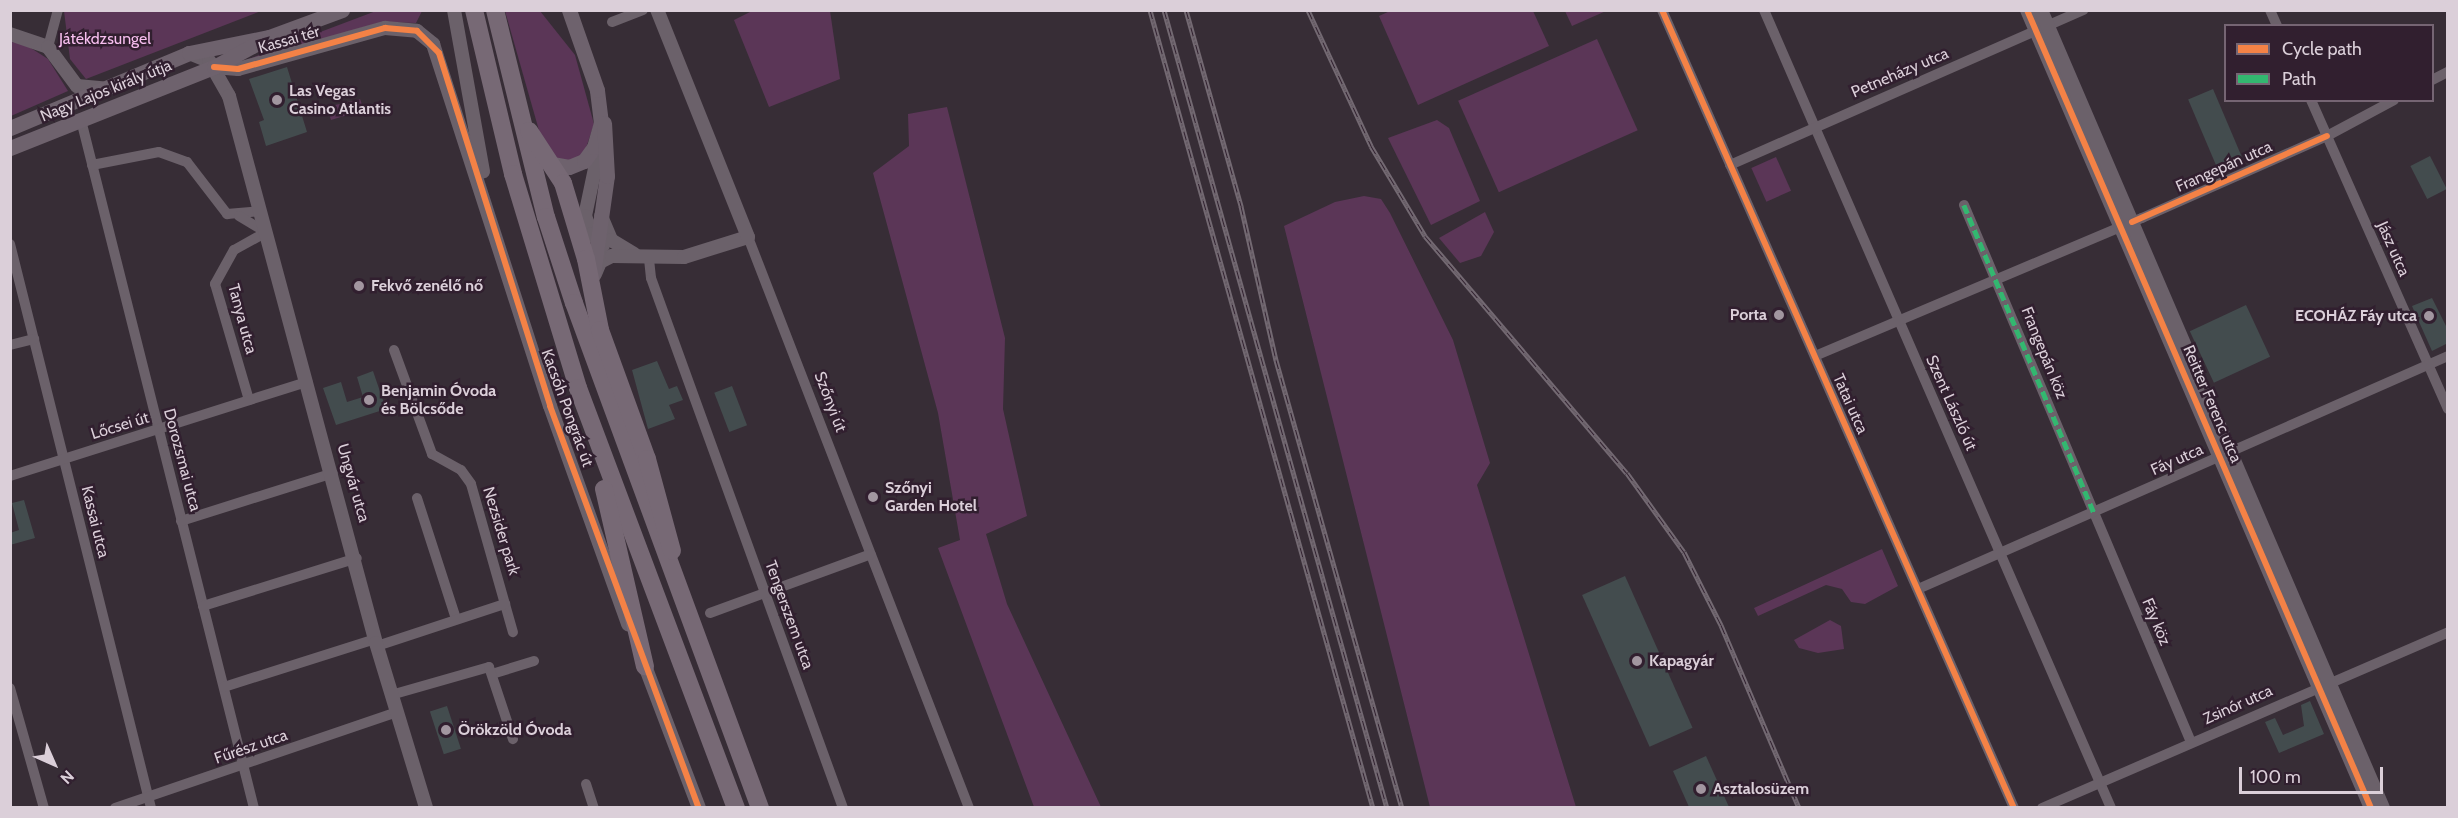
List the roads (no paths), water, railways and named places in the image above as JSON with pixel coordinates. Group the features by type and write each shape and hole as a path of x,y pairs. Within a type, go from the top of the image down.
{"main road":[{"name":"Nagy Lajos király útja","path":"10,148 18,140 81,120 214,67 269,37 342,10"},
{"name":"Kacsóh Pongrác út","path":"474,10 513,174 592,431 736,807"},
{"path":"495,10 520,114 574,303 760,807"},
{"path":"568,10 601,116 609,159 602,216 596,241 592,285"},
{"name":"Nagy Lajos király útja","path":"10,128 189,53 269,37"},
{"path":"520,114 563,183 592,285 600,330 668,524 676,582"},
{"path":"552,164 569,167 584,161 594,147 601,116"},
{"path":"592,431 645,666"}],"street":[{"path":"41,43 54,29 57,10"},
{"name":"Kacsóh Pongrác út","path":"454,10 497,239"},
{"path":"612,22 643,10"},
{"name":"Szőnyi út","path":"657,10 748,237 969,807"},
{"name":"Tatai utca","path":"1662,10 2014,807"},
{"name":"Szent László út","path":"1764,10 2111,807"},
{"name":"Reitter Ferenc utca","path":"2027,10 2042,29 2127,225 2324,684 2371,807"},
{"name":"Reitter Ferenc utca","path":"2041,10 2042,29"},
{"name":"Petneházy utca","path":"1730,165 2083,10"},
{"path":"2270,10 2276,24"},
{"name":"Kacsóh Pongrác út","path":"406,30 426,36 439,53 550,406 699,807"},
{"name":"Kassai tér","path":"189,53 204,57 214,67 238,69 365,32 406,30"},
{"path":"10,34 41,43 77,86 103,88"},
{"name":"Ungvár utca","path":"214,67 229,96 357,558 376,642 423,807"},
{"path":"2434,79 2448,72"},
{"name":"Jász utca","path":"2312,102 2448,409"},
{"name":"Frangepán utca","path":"1815,356 2127,225 2327,136 2390,102"},
{"path":"601,116 600,151 585,216 596,241 620,255 647,258 684,257 748,237"},
{"name":"Dorozsmai utca","path":"81,120 157,430 254,807"},
{"path":"92,165 144,153 177,158 200,175 227,214 239,216 266,232"},
{"name":"Frangepán köz","path":"1964,205 2094,513"},
{"path":"239,216 260,211"},
{"path":"602,216 616,245 647,258"},
{"name":"Tanya utca","path":"249,400 215,284 223,261 234,250 266,232"},
{"name":"Kassai utca","path":"10,244 150,803"},
{"path":"592,285 600,262 620,255"},
{"name":"Tengerszem utca","path":"647,258 651,278 843,807"},
{"path":"10,345 34,339"},
{"name":"Nezsider park","path":"394,350 432,454 467,475 500,575 513,632"},
{"name":"Fáy utca","path":"1918,589 2448,356"},
{"name":"Lőcsei út","path":"10,476 307,382"},
{"path":"181,521 333,473"},
{"path":"417,498 456,620"},
{"name":"Fáy köz","path":"2094,513 2191,742"},
{"path":"710,613 765,595 871,554"},
{"path":"203,606 357,558"},
{"path":"224,687 505,604"},
{"name":"Zsinór utca","path":"2042,807 2448,632"},
{"path":"492,674 534,661"},
{"path":"391,695 489,667 513,739"},
{"name":"Reitter Ferenc utca","path":"2324,684 2383,807"},
{"path":"10,688 44,807"},
{"name":"Fűrész utca","path":"115,807 150,803 243,766 397,712"},
{"path":"586,784 594,807"}],"railway":[{"path":"1150,10 1373,808"},
{"path":"1164,10 1387,808"},
{"path":"1186,10 1241,206 1276,360 1402,808"},
{"path":"1308,10 1371,146 1425,236 1627,473 1684,552 1721,625 1799,808"}],"place":[{"name":"Las Vegas Casino Atlantis","path":"277,100"},
{"name":"Fekvő zenélő nő","path":"359,286"},
{"name":"Porta","path":"1779,315"},
{"name":"ECOHÁZ Fáy utca","path":"2429,316"},
{"name":"Benjamin Óvoda és Bölcsőde","path":"369,400"},
{"name":"Szőnyi Garden Hotel","path":"873,497"},
{"name":"Kapagyár","path":"1637,661"},
{"name":"Örökzöld Óvoda","path":"446,730"},
{"name":"Asztalosüzem","path":"1701,789"}],"park label":[{"name":"Játékdzsungel","path":"105,39"}]}
